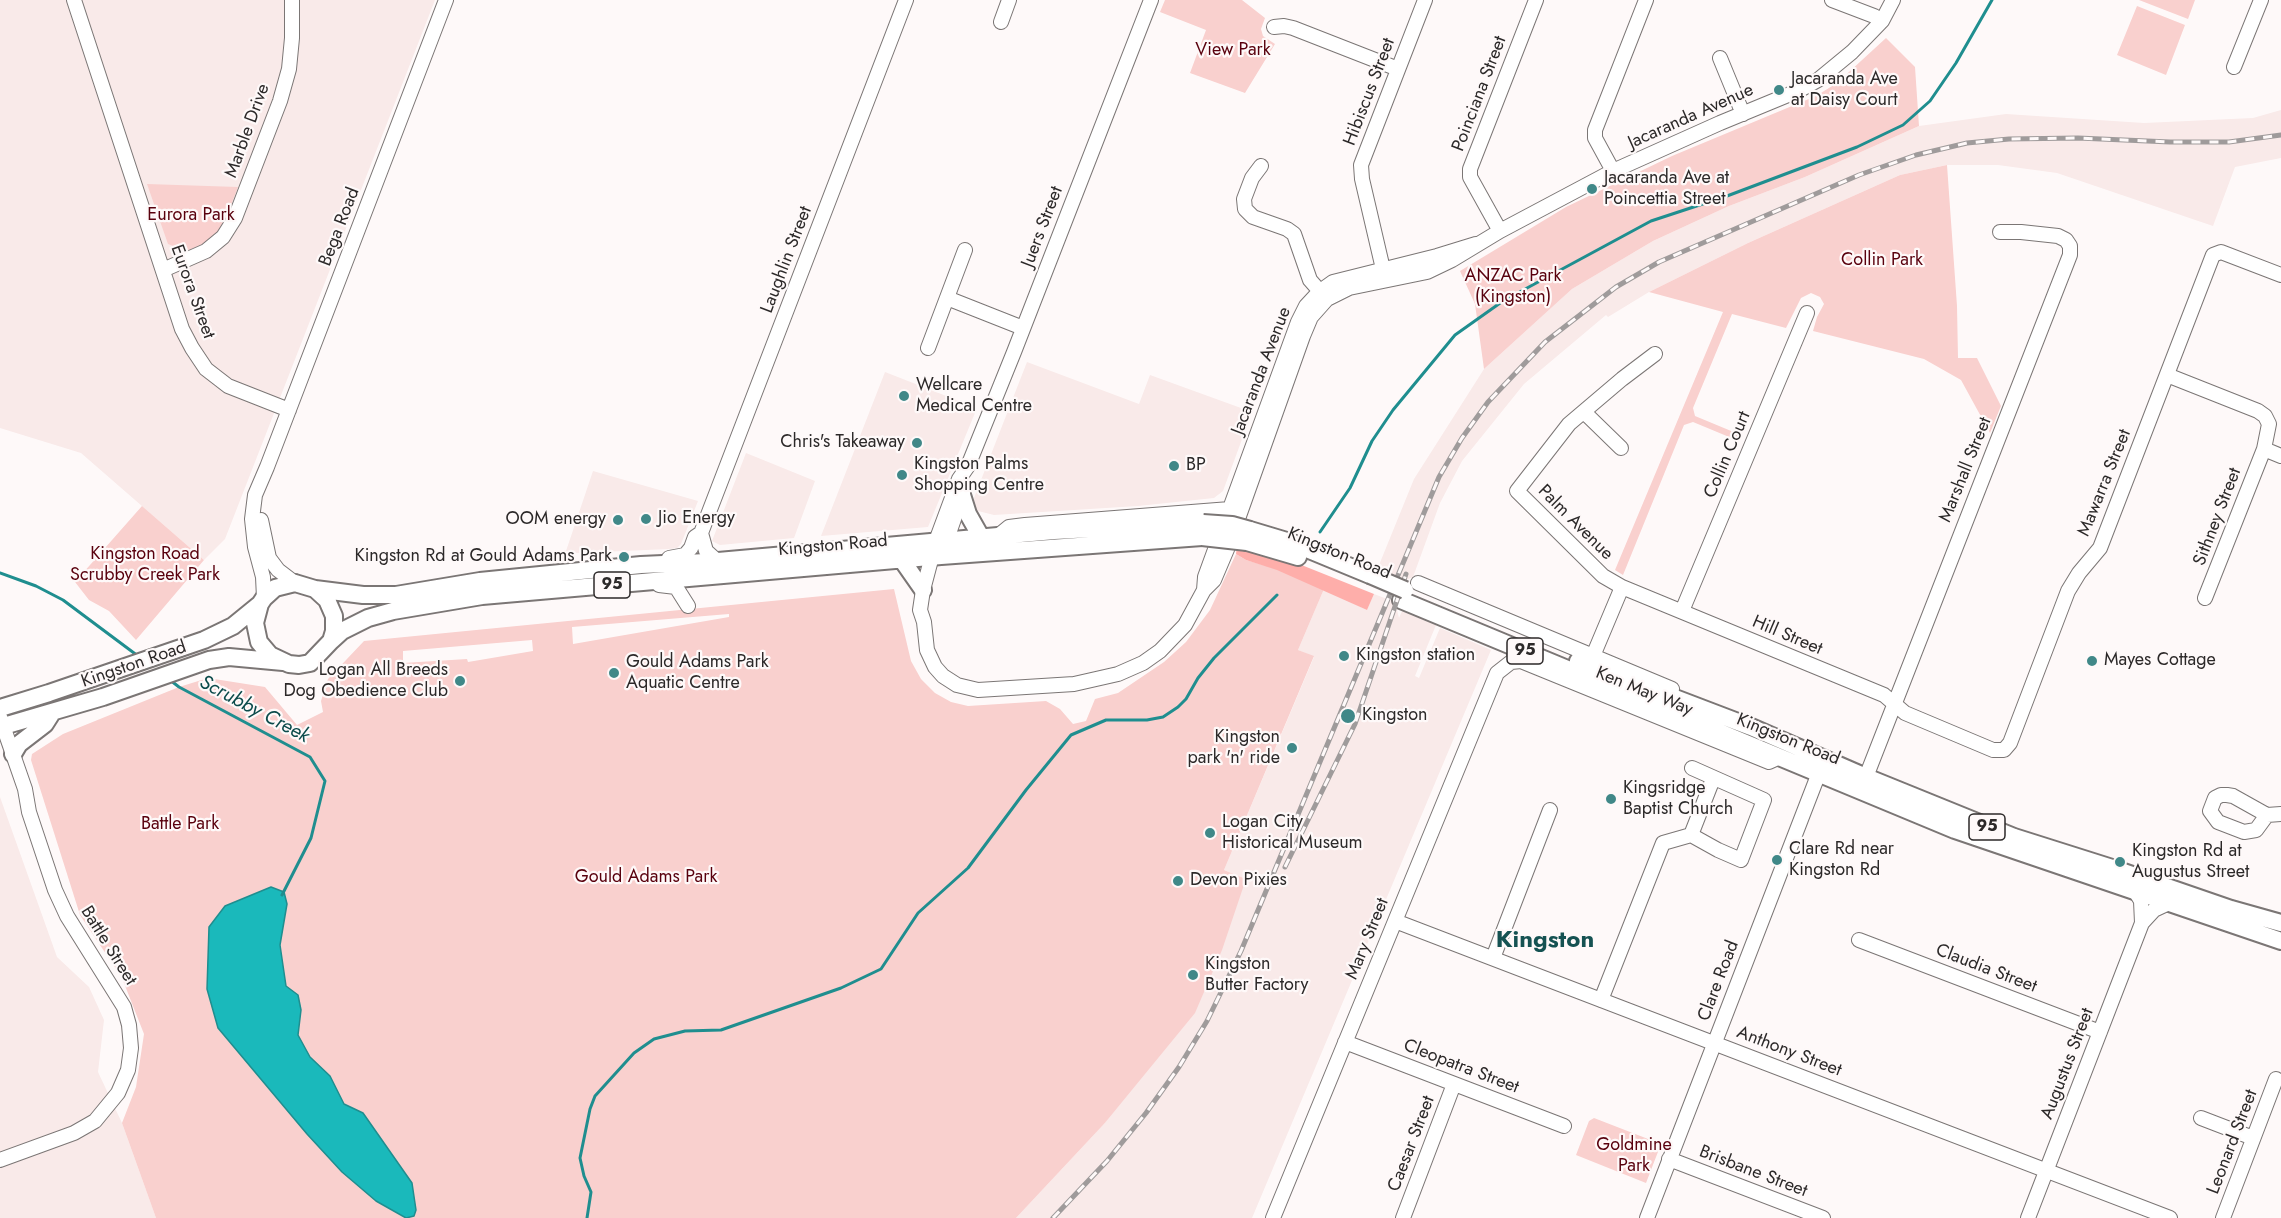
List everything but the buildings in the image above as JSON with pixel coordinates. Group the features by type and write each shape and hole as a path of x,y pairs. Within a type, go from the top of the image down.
{"main road":[{"path":"962,495 968,514 990,537"},
{"name":"Kingston Road","path":"315,589 363,595 396,595 480,581 646,564 716,568 902,560 990,537 1166,524 1203,530"},
{"name":"Kingston Road","path":"331,641 342,632 368,618 432,603 482,596 633,583 716,568 1203,530 1232,525 1248,536 1290,542 1368,580 1408,591 1642,687 1751,727 2014,837 2281,924"},
{"path":"902,560 922,590"},
{"path":"282,662 270,655 260,642 255,623 262,601 275,588 295,584"},
{"name":"95","path":"295,584 315,589"},
{"path":"315,589 327,600 334,616 331,641"},
{"name":"Kingston Road","path":"1408,591 1780,758 1892,804 1985,841 2281,941"},
{"name":"Kingston Road","path":"0,708 204,640 233,626 262,601"},
{"name":"95","path":"282,662 310,663 331,641"},
{"name":"Kingston Road","path":"3,739 52,713 209,660 229,657 282,662"},
{"path":"3,739 19,744 45,724 52,713"},
{"path":"1866,777 1867,788 1885,796 1892,804"}],"street":[{"name":"Eurora Street","path":"74,0 182,329 206,369 228,386 289,410"},
{"name":"Marble Drive","path":"163,270 206,251 223,237 235,218 280,100 289,69 292,0"},
{"name":"Bega Road","path":"262,601 263,577 255,547 252,519 255,495 446,0"},
{"name":"Laughlin Street","path":"646,564 686,555 695,537 701,533 906,0"},
{"name":"Juers Street","path":"939,549 959,479 968,466 1151,0"},
{"name":"Hibiscus Street","path":"1383,269 1361,165 1425,0"},
{"name":"Poinciana Street","path":"1500,231 1470,177 1470,169 1536,0"},
{"path":"1613,171 1595,138 1595,130 1646,0"},
{"path":"1832,0 1878,19"},
{"name":"Jacaranda Avenue","path":"1878,19 1882,0"},
{"name":"Jacaranda Avenue","path":"939,549 922,590 920,610 930,658 943,676 957,685 971,690 988,690 1074,684 1118,675 1153,657 1185,625 1204,590 1214,580 1228,547 1303,336 1323,295 1414,268 1476,244 1613,171 1800,90 1834,68 1893,0"},
{"path":"2235,67 2261,0"},
{"path":"1001,22 1007,1"},
{"path":"1274,27 1293,28 1398,69"},
{"path":"1719,58 1743,114"},
{"path":"1261,166 1252,178 1244,199 1245,209 1253,217 1287,229 1294,234 1310,280 1323,295"},
{"name":"Marshall Street","path":"1866,777 2070,255 2070,246 2066,240 2058,236 2000,232"},
{"path":"928,348 965,250"},
{"name":"Mawarra Street","path":"2004,750 2010,743 2068,591 2079,573 2100,548 2213,255 2221,252 2281,275"},
{"name":"Jacaranda Avenue","path":"1204,590 1205,577 1298,322 1306,306 1342,279 1383,269 1414,268"},
{"path":"947,298 1023,328"},
{"name":"Collin Court","path":"1682,611 1808,308"},
{"name":"Palm Avenue","path":"1622,587 1603,576 1517,491 1569,424 1655,354"},
{"name":"Sithney Street","path":"2167,375 2258,411 2265,416 2269,424 2264,449 2205,598"},
{"path":"1584,412 1621,448"},
{"path":"2264,449 2281,456"},
{"name":"Juers Street","path":"939,549 967,482 968,466"},
{"name":"Bega Road","path":"267,467 261,518 264,543 269,558 278,570 295,584"},
{"name":"Kingston Road","path":"990,537 1009,527 1017,526 1230,509"},
{"path":"633,583 676,587 688,606 690,592 694,586 716,568 706,551 701,533"},
{"name":"Jacaranda Avenue","path":"924,622 928,612 939,549"},
{"path":"1593,656 1622,587"},
{"name":"Hill Street","path":"1622,587 1884,695 1905,713 1993,750 2004,750"},
{"name":"Kingston Road","path":"1408,591 1593,656 1745,719 1751,727"},
{"name":"Ken May Way","path":"1497,673 1511,662 1521,660 1769,762 1780,758"},
{"name":"Mary Street","path":"1273,1218 1497,673"},
{"name":"Battle Street","path":"0,1160 86,1127 104,1113 114,1101 124,1082 130,1058 131,1037 127,1016 119,997 60,901 29,812 25,789 3,739"},
{"name":"Clare Road","path":"1647,1218 1825,757"},
{"path":"1601,1000 1663,843 1691,835 1741,860 1764,800 1692,768"},
{"path":"1691,835 1713,779"},
{"path":"1493,958 1550,810"},
{"path":"2135,891 2141,901 2142,923"},
{"path":"2142,923 2154,910 2169,903"},
{"name":"Anthony Street","path":"1395,921 2047,1170 2133,1211 2170,1218"},
{"name":"Augustus Street","path":"2028,1218 2142,923"},
{"name":"Claudia Street","path":"1858,940 2100,1032"},
{"name":"Cleopatra Street","path":"1345,1042 1564,1126"},
{"name":"Leonard Street","path":"2223,1218 2276,1079"},
{"name":"Caesar Street","path":"1403,1218 1454,1084"},
{"path":"2201,1119 2253,1138"},
{"name":"Brisbane Street","path":"1669,1160 1823,1218"}],"shaded area":[{"path":"0,0 435,0 225,539 204,560 81,453 0,428"},
{"path":"2281,110 2281,158 2235,167 2213,226 2057,173 1998,165 1947,165 1900,175 1748,243 1649,292 1608,317 1606,315 1524,384 1462,461 1440,503 1413,577 1404,581 1377,570 1414,479 1484,369 1572,289 1653,241 1729,206 1805,177 1919,126 2006,114 2144,123 2253,118"},
{"path":"1027,362 1139,404 1150,375 1252,412 1223,491 1214,498 1138,506 994,515 978,511 973,506 974,498"},
{"name":"Kingston Palms Shopping Centre","path":"885,372 977,408 928,527 821,536"},
{"path":"746,453 815,481 794,538 720,545 712,541"},
{"path":"593,471 698,501 681,544 677,548 669,549 577,553 566,551"},
{"path":"1237,546 1294,562 1374,594 1367,610 1277,570 1246,560 1236,554"},
{"path":"1324,589 1367,610 1374,594 1395,602 1399,618 1402,611 1436,625 1415,676 1419,678 1440,628 1491,650 1252,1218 1016,1218 1104,1124 1246,879 1224,870 1314,657 1298,650"},
{"path":"0,797 57,957 89,987 104,1020 98,1072 122,1123 156,1218 0,1218"}],"green space":[{"name":"View Park","path":"1165,0 1242,0 1265,18 1261,29 1263,36 1275,44 1245,93 1190,73 1206,30 1160,12"},
{"path":"2139,0 2195,0 2188,19"},
{"path":"2137,6 2185,25 2166,75 2117,55"},
{"name":"ANZAC Park (Kingston)","path":"1886,38 1915,67 1919,126 1805,177 1729,206 1653,241 1572,289 1484,369 1475,304 1460,271 1566,207 1672,156 1816,96 1837,83"},
{"name":"Collin Park","path":"1947,165 1957,306 1958,358 1977,358 2001,406 1990,433 1961,380 1924,359 1813,331 1824,304 1820,297 1811,293 1801,298 1786,328 1732,314 1693,408 1695,416 1736,433 1742,432 1737,444 1734,439 1693,422 1684,425 1623,575 1615,570 1723,312 1649,292 1748,243 1900,175"},
{"name":"Eurora Park","path":"147,184 238,187 222,228 209,242 186,251 168,244"},
{"name":"Kingston Road Scrubby Creek Park","path":"142,506 204,560 136,640 109,611 89,600 75,582"},
{"path":"1236,554 1246,560 1277,569 1324,589 1298,650 1314,656 1224,870 1246,879 1222,950 1195,1013 1104,1124 1016,1218 156,1218 122,1123 136,1087 144,1034 122,978 80,915 31,760 32,754 63,734 179,687 208,678 265,687 297,725 323,712 321,701 328,679 364,641 894,589 911,661 921,679 935,693 951,702 968,706 1046,701 1060,709 1073,724 1086,721 1095,699 1118,693 1164,662 1186,642 1210,610","holes":["729,614 729,617 573,644 572,627","532,640 533,651 468,662 467,659 403,663 403,651"]},
{"name":"Goldmine Park","path":"1594,1118 1661,1144 1646,1183 1576,1155 1589,1121"}],"water":[{"path":"271,887 284,892 287,904 280,945 286,986 298,995 301,1010 298,1035 310,1057 330,1076 344,1104 363,1113 412,1183 416,1210 414,1216 406,1218 376,1201 342,1172 218,1028 207,989 209,927 225,906"}],"waterway":[{"path":"1320,532 1350,488 1372,441 1393,410 1455,335 1503,301 1651,221 1727,196 1857,147 1903,125 1930,101 1956,63 1992,0"},
{"name":"Scrubby Creek","path":"0,573 36,586 63,600 138,656"},
{"path":"587,1218 591,1192 580,1158 590,1109 595,1096 634,1053 654,1039 685,1031 721,1030 841,988 881,969 918,913 968,868 1026,790 1071,735 1106,720 1147,720 1163,717 1178,707 1214,658 1277,595"},
{"name":"Scrubby Creek","path":"170,680 310,757 325,781 311,838 282,895"}],"railway":[{"path":"1053,1218 1107,1161 1146,1113 1179,1067 1207,1021 1241,951 1439,477 1462,438 1488,402 1545,342 1616,287 1659,262 1859,175 1916,155 1967,143 2009,139 2078,138 2229,142 2281,135"},
{"path":"1285,867 1355,724 1406,574"}],"place":[{"name":"Jacaranda Ave at Daisy Court","path":"1779,90"},
{"name":"Jacaranda Ave at Poincettia Street","path":"1592,189"},
{"name":"Wellcare Medical Centre","path":"904,396"},
{"name":"Chris's Takeaway","path":"917,443"},
{"name":"BP","path":"1174,466"},
{"name":"Kingston Palms Shopping Centre","path":"902,475"},
{"name":"Jio Energy","path":"646,519"},
{"name":"OOM energy","path":"618,520"},
{"name":"Kingston Rd at Gould Adams Park","path":"624,557"},
{"name":"Kingston station","path":"1344,656"},
{"name":"Mayes Cottage","path":"2092,661"},
{"name":"Gould Adams Park Aquatic Centre","path":"614,673"},
{"name":"Logan All Breeds Dog Obedience Club","path":"460,681"},
{"name":"Kingston","path":"1348,716"},
{"name":"Kingston park 'n' ride","path":"1292,748"},
{"name":"Kingsridge Baptist Church","path":"1611,799"},
{"name":"Logan City Historical Museum","path":"1210,833"},
{"name":"Clare Rd near Kingston Rd","path":"1777,860"},
{"name":"Kingston Rd at Augustus Street","path":"2120,862"},
{"name":"Devon Pixies","path":"1178,881"},
{"name":"Kingston Butter Factory","path":"1193,975"}],"district":[{"name":"Kingston","path":"1545,941"}],"park label":[{"name":"Battle Park","path":"180,825"},
{"name":"Gould Adams Park","path":"646,878"}]}
